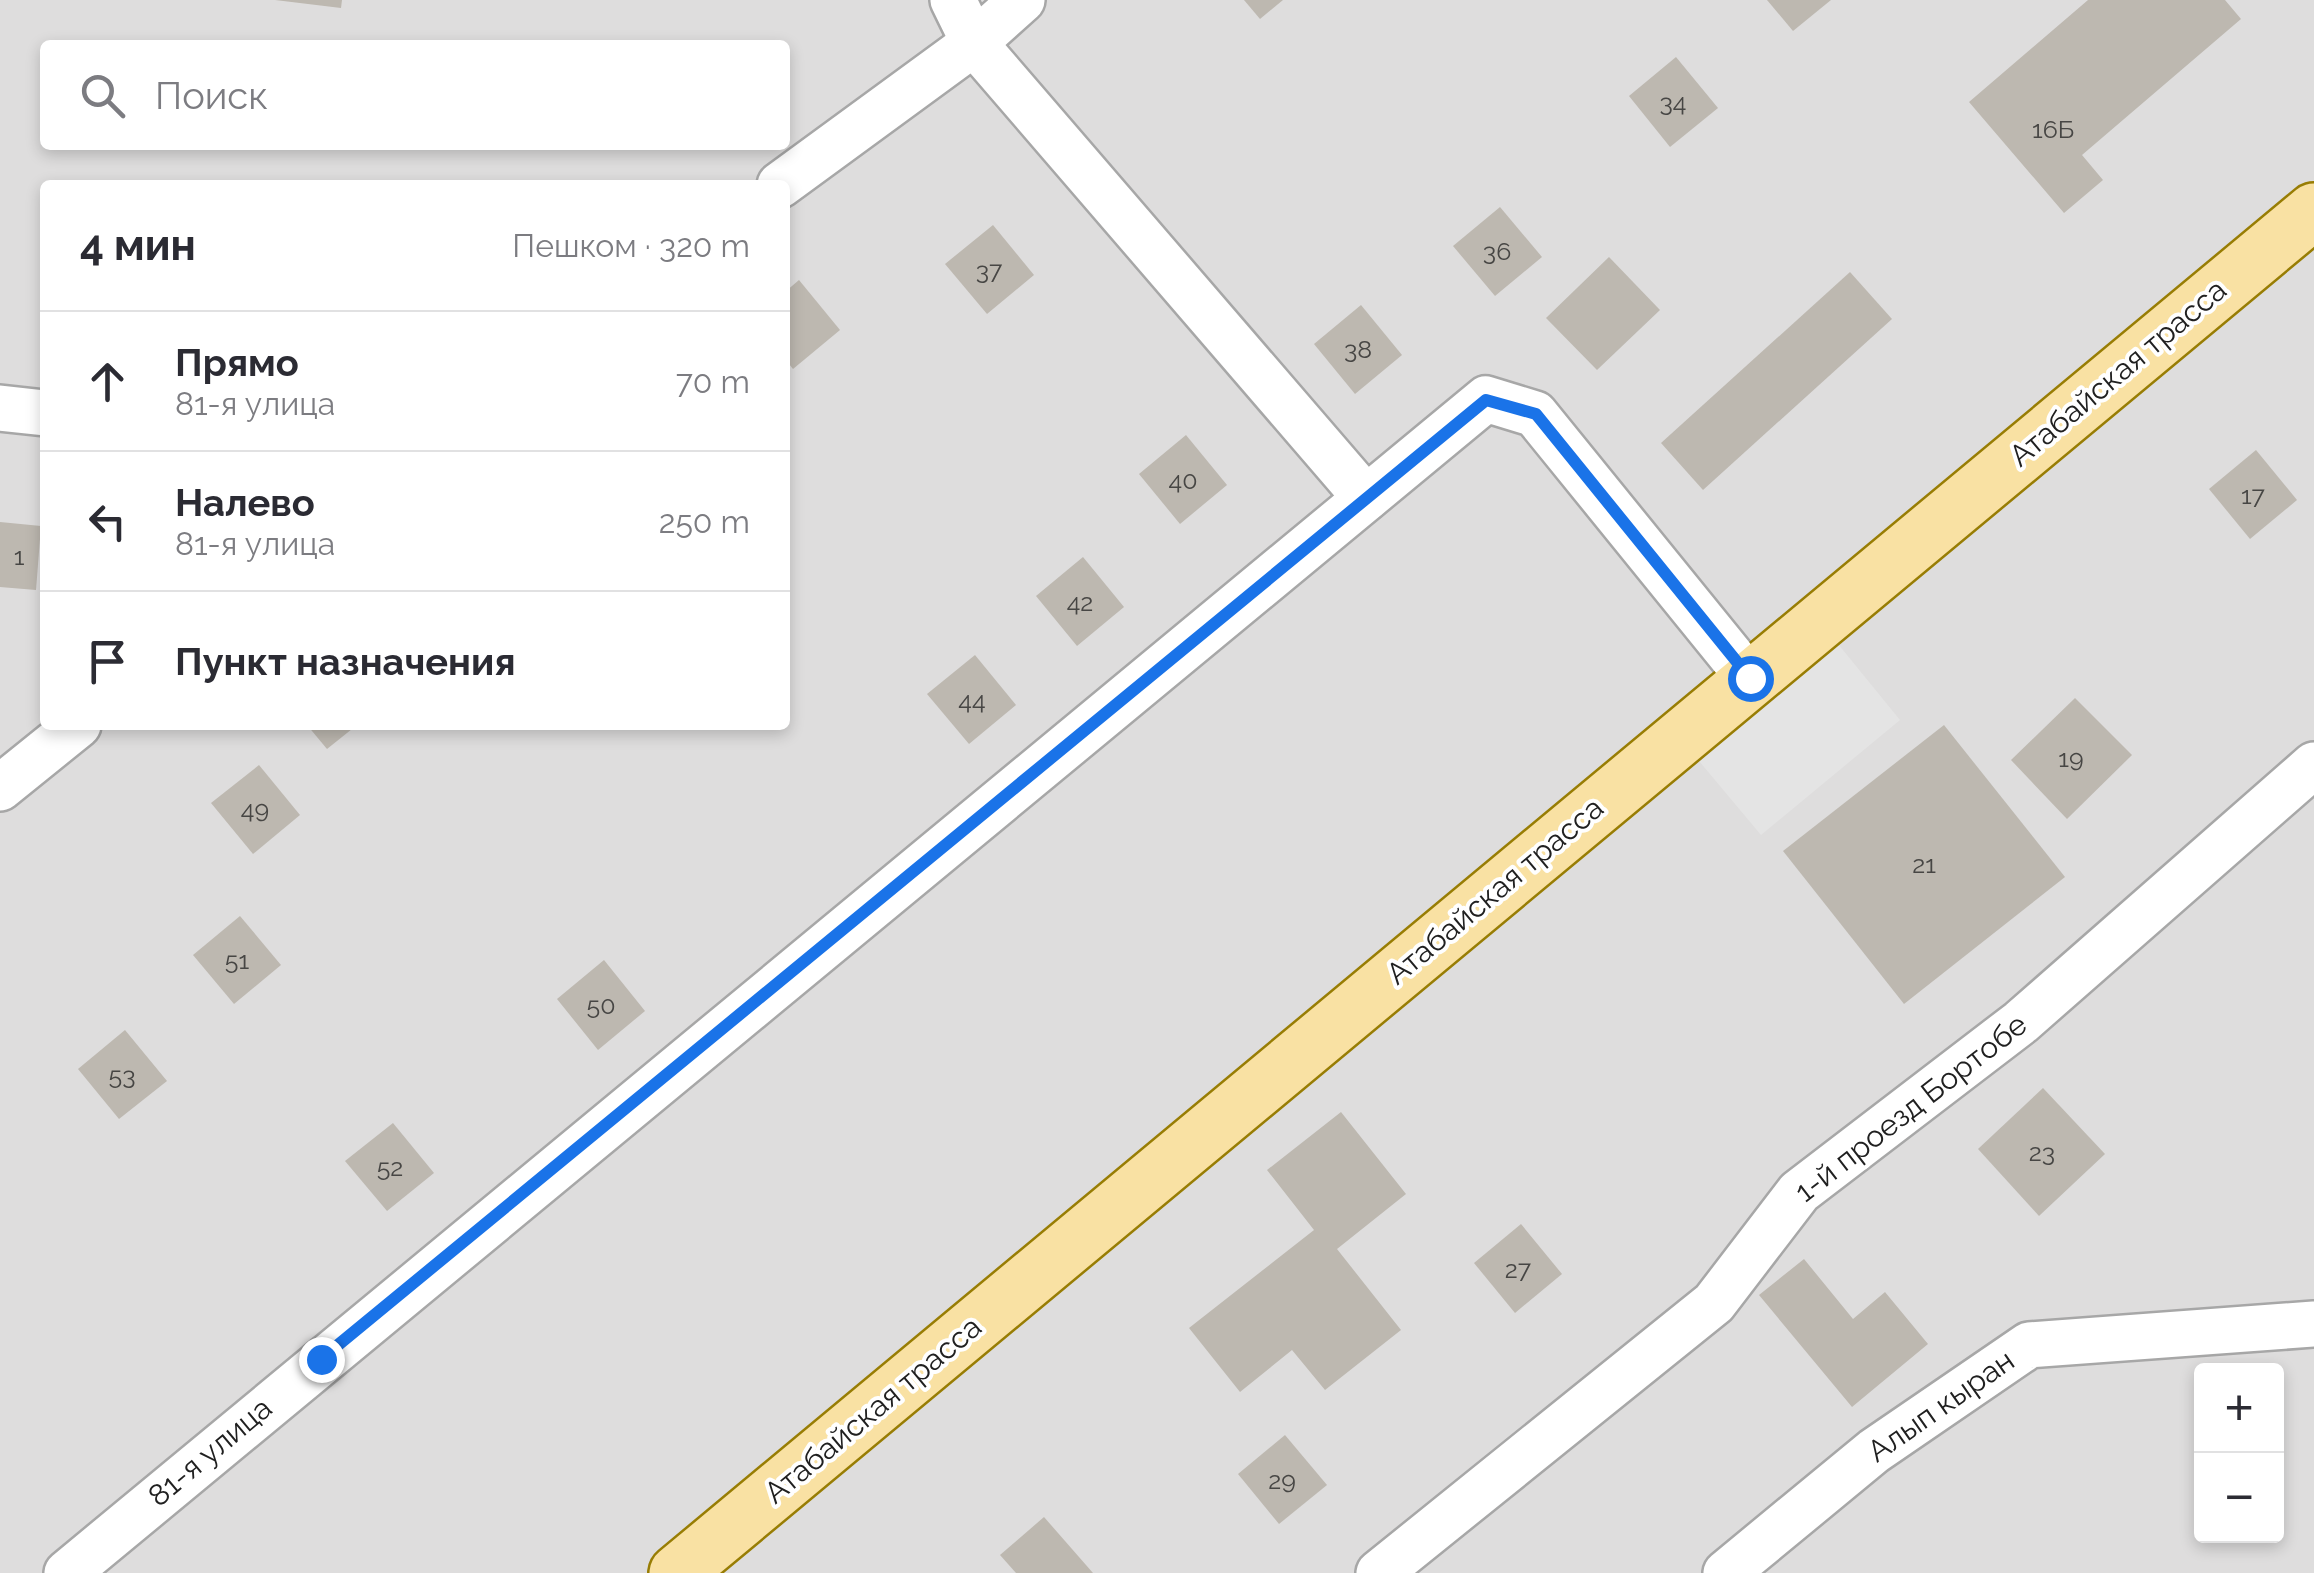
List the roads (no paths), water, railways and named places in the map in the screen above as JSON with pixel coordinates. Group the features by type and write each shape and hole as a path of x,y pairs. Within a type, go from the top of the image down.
{"main road":[{"name":"Атабайская трасса","path":"677,1573 2314,211"}],"street":[{"path":"953,0 974,43 1366,498"},
{"path":"787,180 974,43 1022,0"},
{"name":"81-я улица","path":"67,1573 1486,400 1536,414 1750,678"},
{"path":"0,408 40,412"},
{"path":"0,788 72,730"},
{"name":"1-й проезд Бортобе","path":"1379,1573 1714,1303 1799,1192 2022,1022 2314,765"},
{"name":"Алып кыран","path":"1726,1573 1874,1452 2029,1345 2314,1324"}]}
